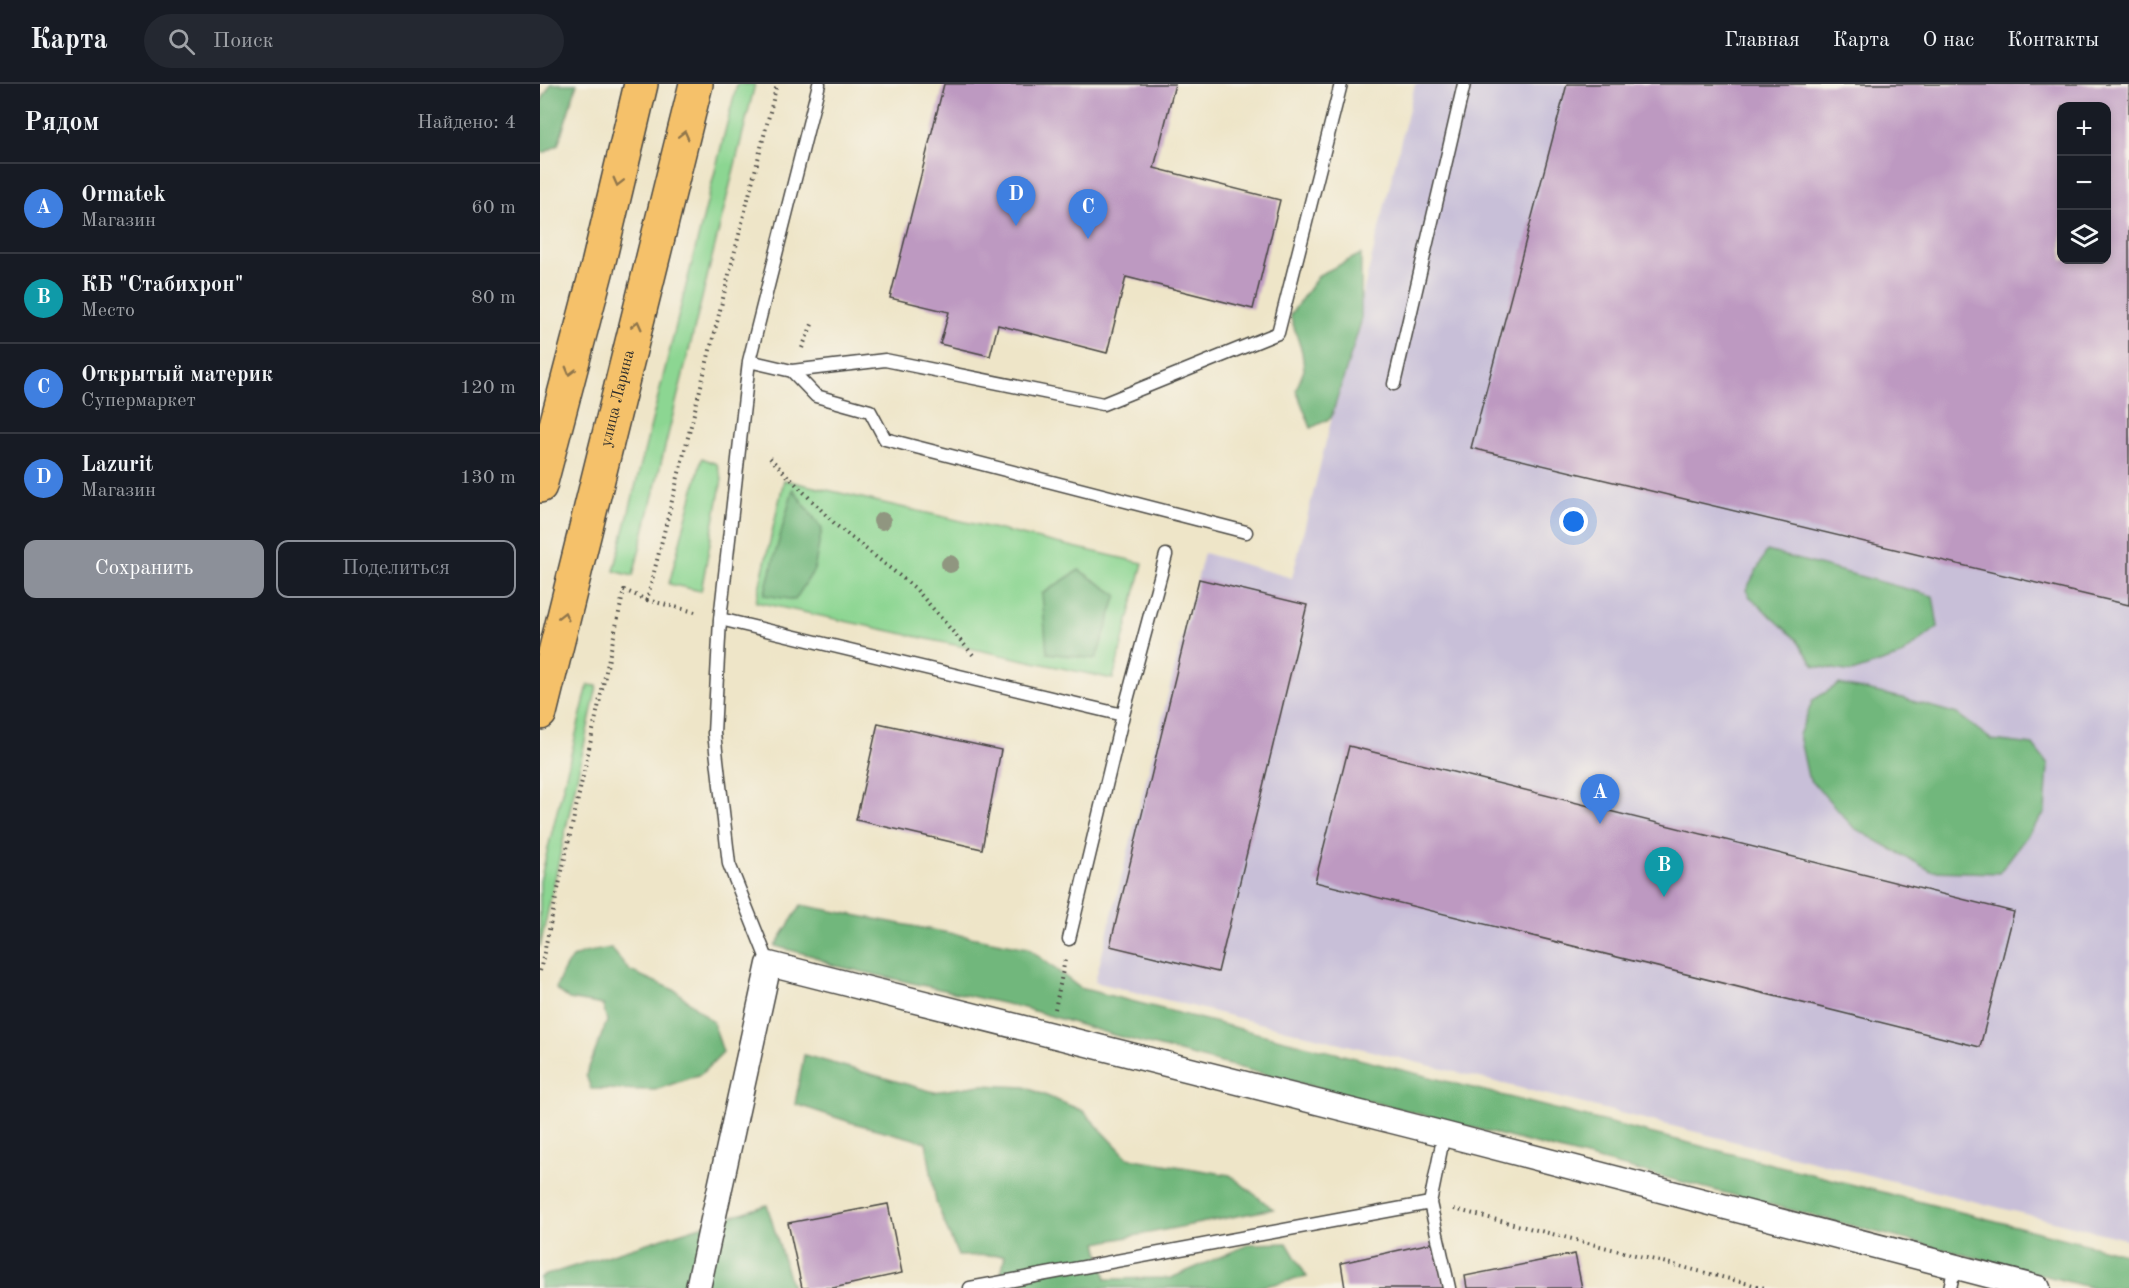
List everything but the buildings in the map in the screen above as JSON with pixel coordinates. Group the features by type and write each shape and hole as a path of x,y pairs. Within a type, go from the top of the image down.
{"main road":[{"path":"540,486 598,265 641,84"},
{"name":"улица Ларина","path":"540,713 696,84"}],"street":[{"path":"698,1288 769,964 1444,1134 1952,1277 2038,1288"}],"lane":[{"path":"769,964 729,864 714,733 720,619 749,361 819,84"},
{"path":"749,361 792,371 885,360 1103,404 1278,333 1341,84"},
{"path":"1394,384 1464,84"},
{"path":"792,371 816,396 870,411 885,439 1246,532"},
{"path":"1070,939 1123,715 1166,555"},
{"path":"720,619 1123,715"},
{"path":"1444,1134 1430,1203 1449,1288"},
{"path":"970,1288 1430,1203"}],"path":[{"path":"647,600 777,84"},
{"path":"770,458 837,526 915,588 1000,686"},
{"path":"540,971 624,590 647,600 720,619"},
{"path":"1050,1035 1065,961"},
{"path":"1430,1203 1765,1288"}],"shaded area":[{"path":"1415,84 2129,84 2129,1240 1095,982 1204,553 1292,578"}],"green space":[{"path":"551,84 577,84 558,145 544,153 540,152 540,103"},
{"path":"737,84 755,84 633,576 614,571"},
{"path":"1361,254 1361,322 1331,418 1311,428 1296,390 1304,370 1302,352 1290,315 1319,275"},
{"path":"702,458 717,464 722,479 701,591 669,584"},
{"path":"784,480 1143,563 1113,679 756,602"},
{"path":"793,489 822,529 814,570 795,600 764,595"},
{"path":"1767,551 1933,596 1938,627 1900,656 1852,672 1815,666 1796,639 1750,597 1746,590"},
{"path":"1079,570 1117,595 1096,659 1047,653 1042,594"},
{"path":"1839,684 1902,698 1957,714 1992,740 2033,745 2048,765 2045,812 1999,873 1931,871 1854,828 1808,777 1799,735 1813,700"},
{"path":"588,685 597,686 540,947 540,881"},
{"path":"801,905 1028,948 1080,988 2129,1255 2129,1288 2093,1288 1117,1036 1024,1008 832,965 813,956 775,946"},
{"path":"611,948 630,971 676,991 713,1022 723,1052 701,1074 655,1090 591,1089 586,1075 607,1021 603,1005 569,999 556,989 569,961 581,954"},
{"path":"804,1055 934,1092 981,1085 1025,1087 1083,1111 1128,1158 1230,1175 1273,1209 1097,1243 1106,1279 1171,1278 1250,1244 1287,1243 1307,1277 1255,1288 998,1288 1005,1255 958,1256 936,1202 926,1142 853,1123 795,1104"},
{"path":"767,1205 792,1288 540,1288 540,1277"}],"place":[{"name":"Lazurit","path":"1016,226"},
{"name":"Открытый материк","path":"1088,239"},
{"name":"Ormatek","path":"1600,824"},
{"name":"КБ \"Стабихрон\"","path":"1664,897"}]}
